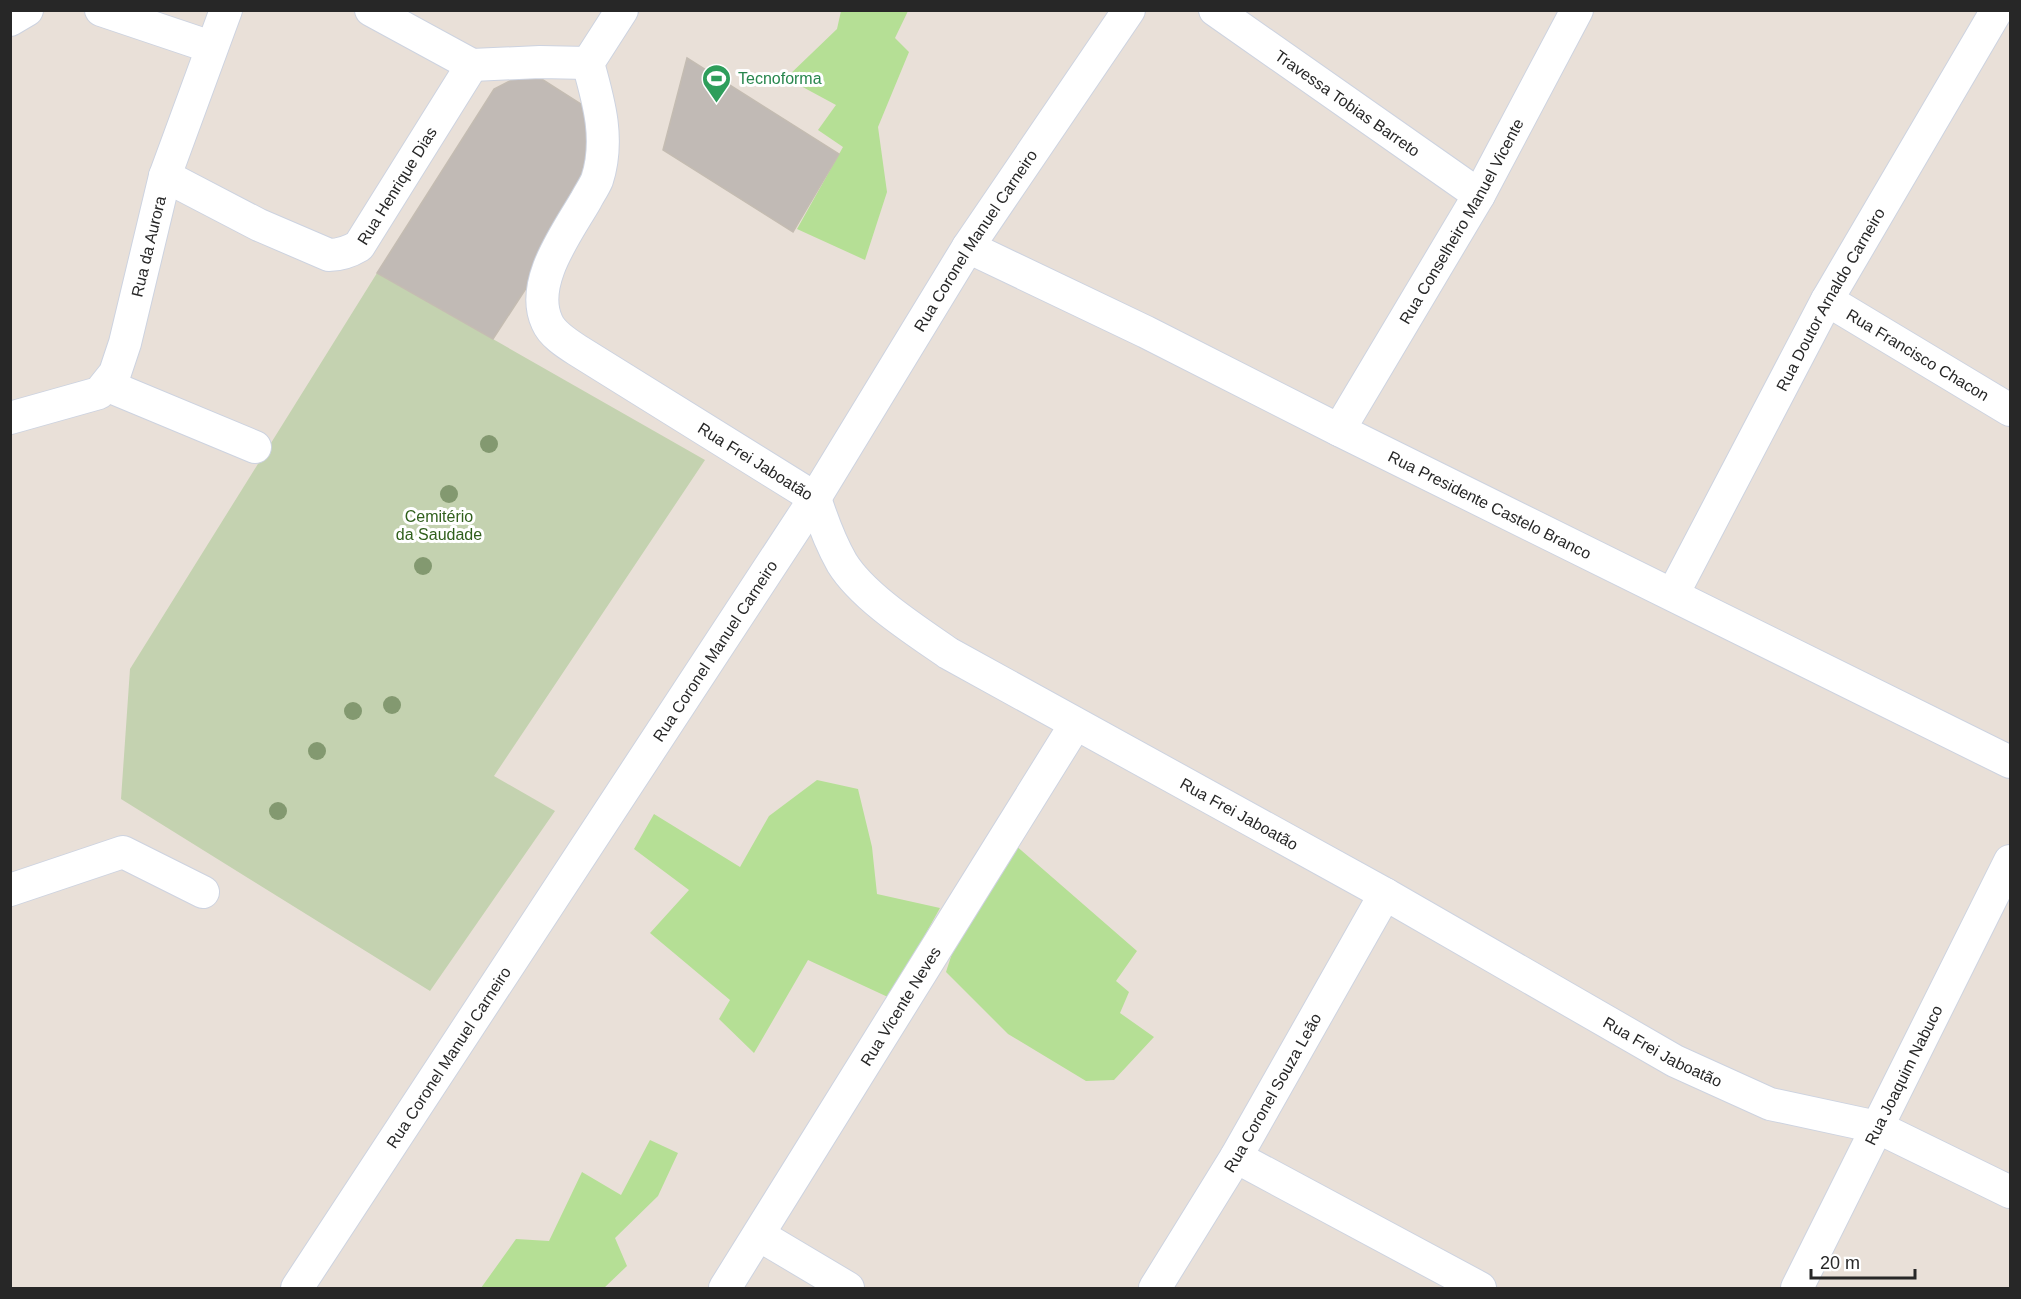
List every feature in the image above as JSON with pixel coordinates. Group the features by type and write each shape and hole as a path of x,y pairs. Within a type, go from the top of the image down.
{"street":[{"path":"10,20 27,10"},
{"path":"101,10 211,47"},
{"name":"Rua da Aurora","path":"106,385 115,374 125,343 165,176 226,10"},
{"path":"371,10 472,65 540,62 588,63 622,10"},
{"name":"Rua Coronel Manuel Carneiro","path":"297,1288 815,498 968,247 1129,10"},
{"name":"Travessa Tobias Barreto","path":"1215,10 1479,195"},
{"name":"Rua Conselheiro Manuel Vicente","path":"1339,430 1479,195 1577,10"},
{"name":"Rua Doutor Arnaldo Carneiro","path":"1673,594 1827,300 1997,10"},
{"name":"Rua Frei Jaboatão","path":"588,63 601,110 603,142 597,181 547,270 541,297 547,322 560,338 577,350 815,498 826,532 843,564 866,589 904,622 948,653 1385,894 1675,1061 1770,1104 1877,1127 2010,1192"},
{"name":"Rua Henrique Dias","path":"165,176 259,225 329,255 349,252 359,246 472,65"},
{"name":"Rua Presidente Castelo Branco","path":"968,247 1146,332 2010,762"},
{"name":"Rua Francisco Chacon","path":"1827,300 2010,410"},
{"path":"10,418 99,393 106,385 255,447"},
{"name":"Rua Vicente Neves","path":"725,1288 1075,725"},
{"path":"10,890 123,852 203,892"},
{"name":"Rua Joaquim Nabuco","path":"1797,1288 2010,861"},
{"name":"Rua Coronel Souza Leão","path":"1155,1288 1236,1157 1385,894"},
{"path":"1236,1157 1480,1288"},
{"path":"759,1235 848,1288"}],"green space":[{"path":"841,11 908,11 895,38 909,52 878,127 887,192 865,260 797,229 843,147 818,130 836,105 786,78 837,29"},
{"name":"Cemitério da Saudade","path":"377,273 705,460 494,776 555,811 430,991 121,799 130,669"},
{"path":"817,780 858,789 872,847 877,894 940,908 890,998 808,960 754,1053 719,1019 730,1000 650,933 689,890 634,849 654,814 740,867 769,816"},
{"path":"1015,845 1137,951 1116,981 1129,992 1120,1013 1154,1037 1114,1080 1086,1081 1008,1034 946,972 957,938"},
{"path":"650,1140 678,1153 658,1196 615,1238 627,1266 604,1288 481,1288 516,1239 549,1241 582,1172 621,1195"}],"building":[{"name":"Tecnoforma","path":"687,58 839,154 793,232 663,150"},
{"path":"529,71 581,104 595,122 570,221 493,339 377,273 494,89"}],"place":[{"name":"Tecnoforma","path":"717,104"}]}
